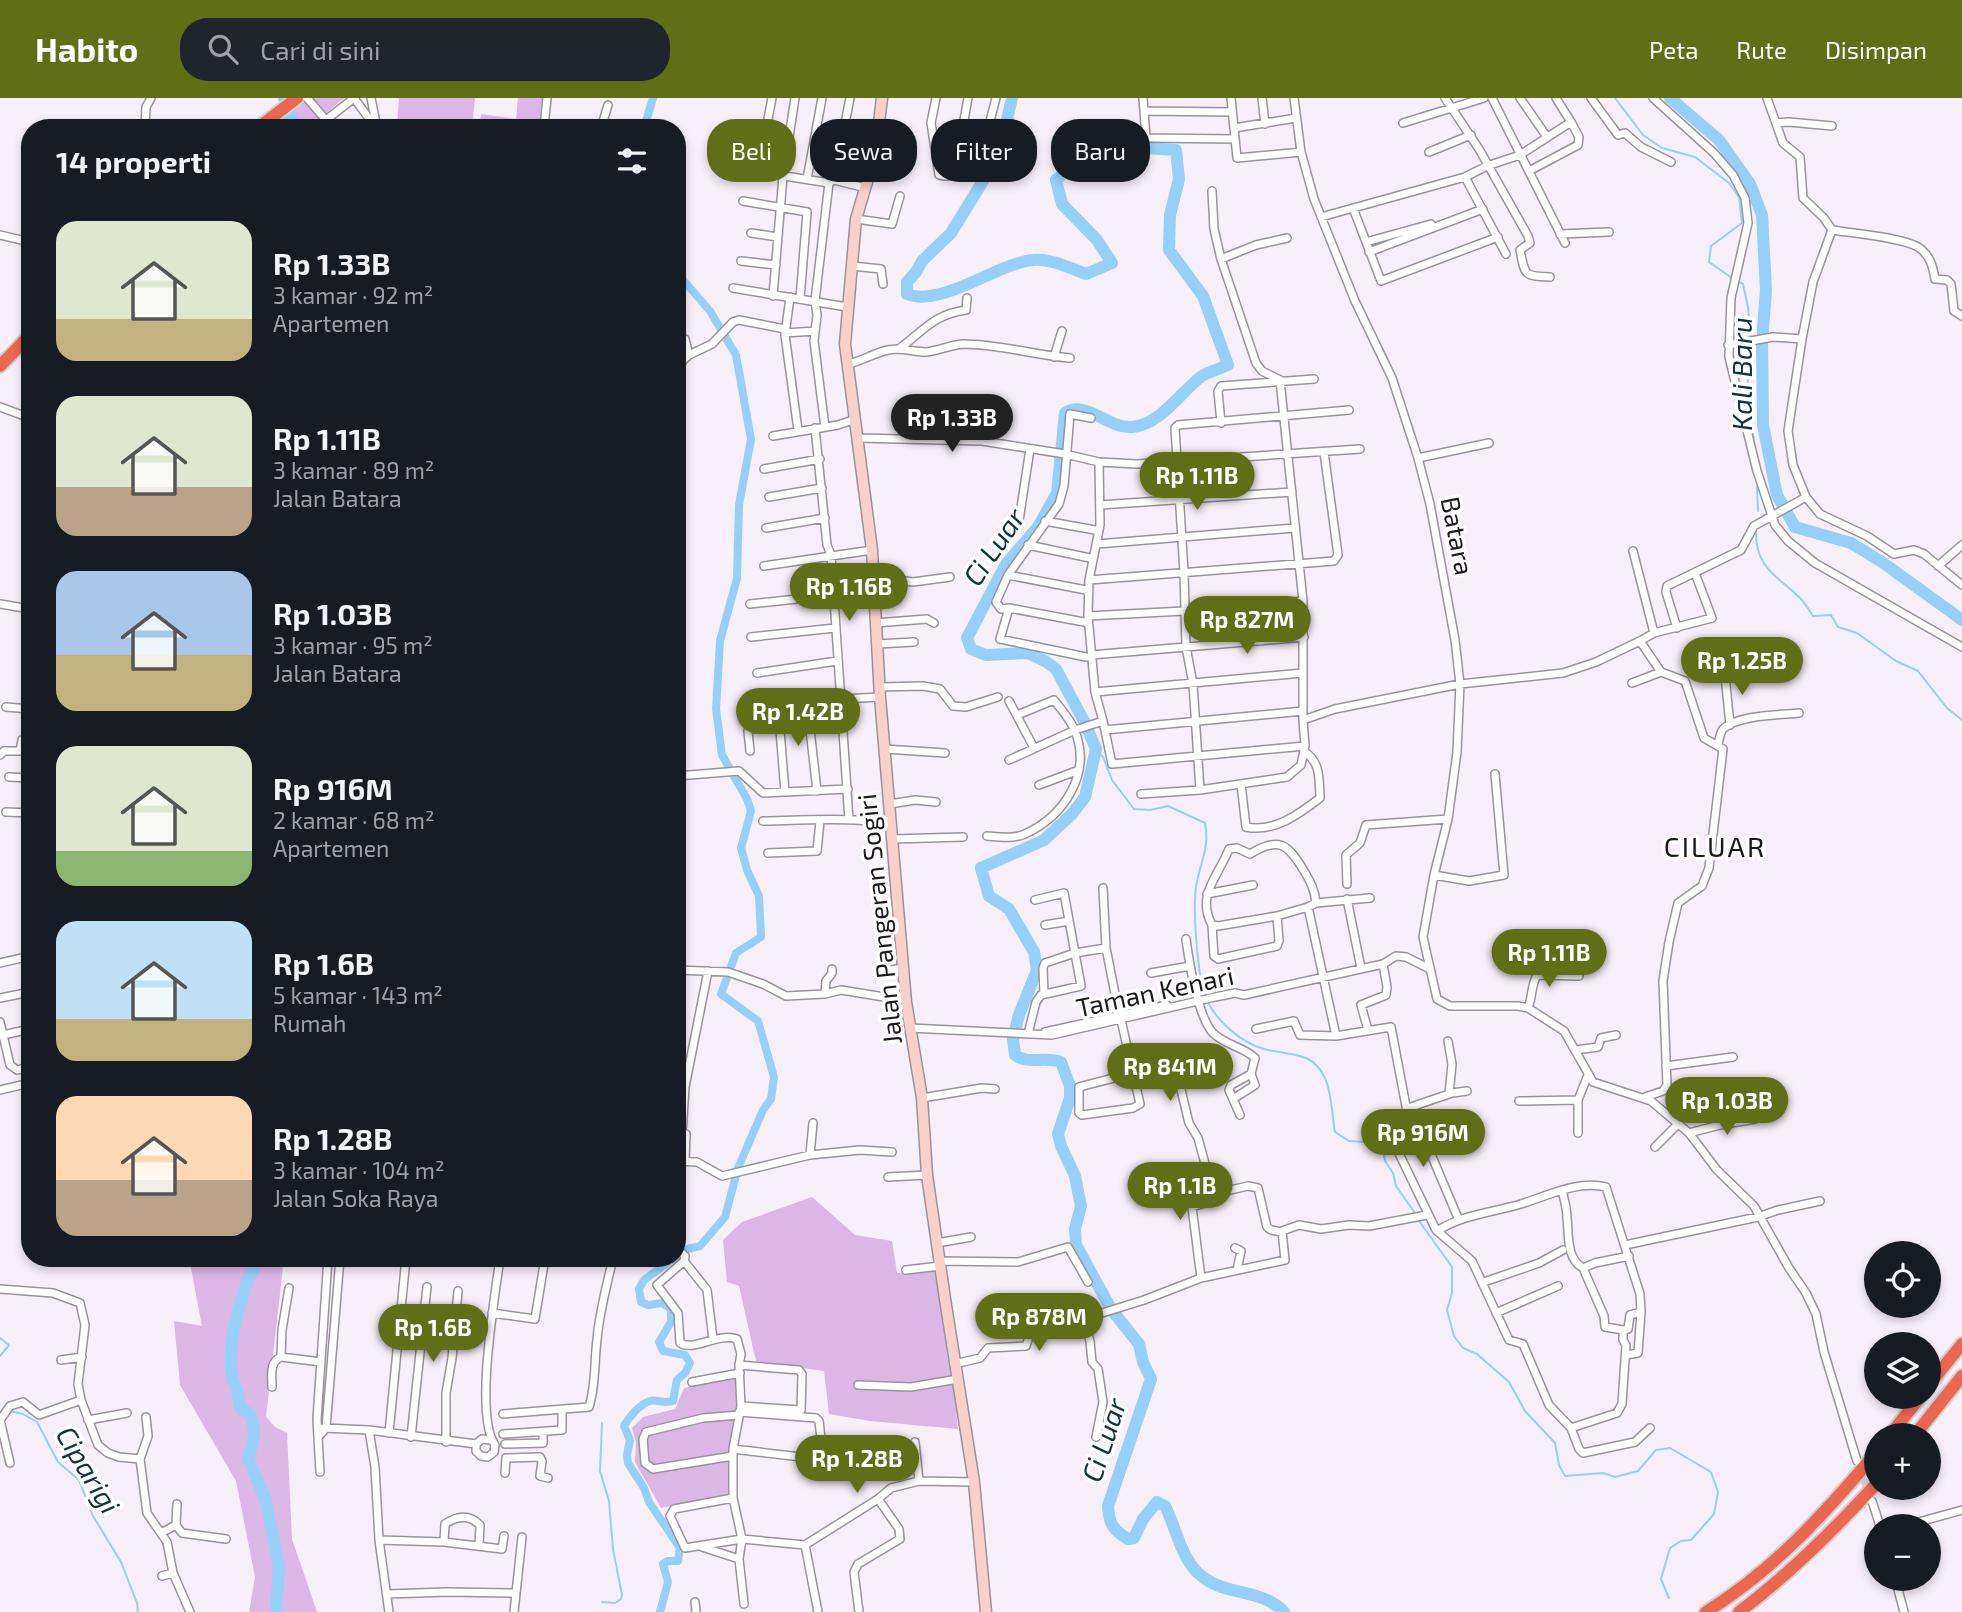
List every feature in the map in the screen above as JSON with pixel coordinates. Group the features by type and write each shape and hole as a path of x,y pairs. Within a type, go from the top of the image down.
{"highway":[{"path":"269,119 297,98"},
{"path":"0,366 21,344"},
{"path":"1941,1370 1962,1344"},
{"path":"1925,1423 1962,1376"},
{"path":"1900,1423 1911,1409"},
{"path":"1706,1612 1735,1594 1776,1561 1818,1520 1864,1467"},
{"path":"1739,1612 1811,1553 1864,1497"},
{"path":"1698,1612 1735,1594"}],"street":[{"path":"145,119 146,107 151,98"},
{"path":"307,98 325,119"},
{"path":"327,119 354,98 369,119"},
{"path":"371,98 374,119"},
{"path":"545,119 547,98"},
{"path":"768,119 772,98"},
{"path":"792,119 796,98"},
{"path":"807,179 822,98"},
{"path":"845,119 850,98"},
{"name":"Jalan Pangeran Sogiri","path":"882,98 875,155 856,219 845,344 872,550 879,692 906,1002 922,1098 927,1175 939,1263 974,1482 986,1612"},
{"path":"932,119 936,98"},
{"path":"964,119 968,98"},
{"path":"990,119 996,98"},
{"path":"1143,98 1146,138 1234,139"},
{"path":"1231,98 1236,156 1239,159 1301,152"},
{"path":"1262,98 1265,124"},
{"name":"Batara","path":"1294,98 1301,152 1321,217 1355,301 1392,378 1418,458 1437,537 1460,684 1457,752 1448,819 1423,937 1437,999 1450,1006 1528,1008"},
{"path":"1445,98 1471,135 1528,236 1530,243 1520,250 1525,272 1530,276 1550,277"},
{"path":"1403,123 1484,98"},
{"path":"1492,98 1565,243"},
{"path":"1520,98 1547,136"},
{"path":"1529,172 1578,145 1579,137 1556,98"},
{"path":"1591,98 1618,135 1625,133 1642,147 1671,162"},
{"path":"1653,98 1714,153 1734,178 1745,198 1748,223 1735,273 1728,345 1742,414 1775,525 1788,541 1815,564 1962,647"},
{"path":"1767,98 1783,143 1800,157 1803,198 1824,218 1832,230 1921,247 1931,261 1935,279 1947,280 1951,284 1954,311 1962,316"},
{"path":"604,119 608,105"},
{"path":"1144,111 1232,112"},
{"path":"1234,128 1296,118"},
{"path":"1321,217 1465,177 1520,155 1571,122"},
{"path":"1776,123 1832,126"},
{"path":"1429,152 1471,135"},
{"path":"1465,177 1506,254"},
{"path":"796,178 810,179"},
{"path":"773,296 783,182"},
{"path":"825,427 814,341 817,315 815,300 825,216 831,182 866,188"},
{"path":"1212,191 1214,229 1221,259 1256,363 1262,371 1280,380"},
{"path":"856,219 892,224 900,196"},
{"path":"743,201 825,216"},
{"path":"1353,208 1380,280 1446,258 1498,236"},
{"path":"1370,252 1483,209"},
{"path":"800,299 807,212"},
{"path":"1366,242 1456,220"},
{"path":"1832,230 1813,282 1802,339 1788,431 1793,465 1806,497 1820,514 1867,537 1894,554 1914,550 1924,554 1962,585"},
{"path":"1560,234 1609,232"},
{"path":"751,233 778,237"},
{"path":"0,235 21,240"},
{"path":"1221,259 1256,245 1287,237"},
{"path":"740,261 776,265"},
{"path":"852,266 881,269 883,284"},
{"path":"733,288 847,307"},
{"path":"790,297 785,331 798,430"},
{"path":"900,348 933,321 947,313 966,310 967,298"},
{"path":"686,344 688,355 712,344 739,320 785,331 816,331"},
{"path":"1054,356 1062,331"},
{"path":"1728,345 1773,337 1802,339"},
{"path":"848,364 900,348 924,352 962,344 996,346 1041,356 1070,358"},
{"path":"1221,423 1218,387 1224,384 1314,379"},
{"path":"1141,794 1200,790 1287,777 1301,765 1305,749 1303,601 1286,415 1280,380"},
{"path":"0,407 21,415"},
{"path":"1200,790 1193,684 1186,647 1176,426 1349,410"},
{"path":"1091,418 1070,414 1059,504 1008,575 996,602 1001,608 1086,619 1303,601"},
{"path":"773,436 853,420"},
{"path":"815,428 827,545 831,555 849,820"},
{"path":"858,438 982,441 1099,462 1137,464 1360,449"},
{"path":"1418,458 1489,443"},
{"path":"1018,527 1030,449"},
{"path":"1089,580 1334,561 1338,555 1324,452"},
{"path":"764,469 820,459"},
{"path":"1099,462 1100,525 1089,580 1086,619 1099,722 1105,730 1112,764 1305,749"},
{"path":"769,497 822,488"},
{"path":"1100,505 1292,492"},
{"path":"1677,628 1666,592 1667,586 1741,550 1754,526 1806,497"},
{"path":"766,528 825,518"},
{"path":"1045,521 1095,530"},
{"path":"1097,544 1295,528"},
{"path":"1028,545 1090,558"},
{"path":"1938,566 1962,545"},
{"path":"764,566 872,550"},
{"path":"1633,551 1654,633"},
{"path":"1105,730 1195,721 1303,716 1460,684 1563,673 1596,662 1654,633 1712,618 1695,572"},
{"path":"1008,575 1087,590"},
{"path":"873,581 890,579 913,582 950,577"},
{"path":"750,604 834,595"},
{"path":"0,604 21,608"},
{"path":"1258,605 1262,641"},
{"path":"1009,608 1000,639 1089,656 1304,637"},
{"path":"875,623 913,619 927,619 934,623"},
{"path":"751,638 835,628"},
{"path":"1640,641 1661,672 1685,681 1704,738 1723,749 1709,868 1702,886 1678,903 1665,962 1665,1089 1645,1097"},
{"path":"877,644 914,642"},
{"path":"757,673 837,661"},
{"path":"1632,683 1661,672"},
{"path":"1096,692 1303,673"},
{"path":"1725,674 1730,725"},
{"path":"742,711 923,686 940,689 953,706 966,706 998,697"},
{"path":"987,836 1023,835 1041,824 1058,810 1073,792 1079,770 1076,730 1052,699 1017,715"},
{"path":"1009,701 1034,748"},
{"path":"807,703 817,791"},
{"path":"778,706 785,792"},
{"path":"6,707 21,708"},
{"path":"750,751 748,731 759,727 757,709"},
{"path":"1718,745 1722,730 1730,725 1748,719 1799,713"},
{"path":"1009,760 1099,722"},
{"path":"0,755 4,751 20,751 21,746"},
{"path":"885,749 945,753"},
{"path":"1241,784 1245,826 1256,829 1276,825 1296,816 1320,798 1319,773 1305,749"},
{"path":"686,775 733,770 742,772 763,793 848,789"},
{"path":"1039,785 1079,770"},
{"path":"1434,875 1469,881 1504,875 1495,774"},
{"path":"9,777 21,778"},
{"path":"890,804 915,800 936,802"},
{"path":"6,812 21,813"},
{"path":"1347,884 1346,855 1360,843 1366,825 1448,819"},
{"path":"763,821 849,820 886,822 892,827"},
{"path":"768,853 817,851 820,821"},
{"path":"893,839 963,838"},
{"path":"1277,916 1277,946 1218,959 1214,957 1212,925 1205,912 1207,894 1229,849 1237,848 1250,854 1266,844 1282,845 1290,849 1310,882 1323,977 1336,1036"},
{"path":"1207,894 1253,885"},
{"path":"1103,888 1106,948 1120,1017 1133,1074 1140,1104 1133,1108 1080,1114 1079,1087 1133,1074 1176,1069 1189,1122 1198,1138 1215,1200 1192,1208 1201,1278"},
{"path":"1024,1033 1036,1002 1044,994 1081,986 1065,893 1035,900"},
{"path":"1212,925 1277,916 1312,905 1347,899 1370,898"},
{"path":"1347,899 1362,968"},
{"path":"1045,925 1069,921"},
{"path":"1186,939 1190,966 1207,1025 1214,1034 1255,1058 1251,1074 1255,1085 1233,1099"},
{"path":"1044,994 1045,963 1076,953 1106,948"},
{"path":"1323,977 1383,964 1394,956 1402,956 1430,969"},
{"path":"0,962 21,958"},
{"path":"1368,1030 1361,1004 1385,996 1387,986 1383,964"},
{"path":"1151,973 1190,966"},
{"path":"884,971 903,968"},
{"path":"825,994 826,981 832,969"},
{"path":"686,970 728,972 786,996 825,994 841,990 884,997 892,1002 906,1002"},
{"path":"686,1077 708,971"},
{"path":"1580,976 1537,975 1531,986 1531,1002 1528,1008 1564,1031 1588,1075 1598,1085 1645,1097 1689,1133 1717,1170 1754,1206 1816,1314 1824,1352 1857,1461"},
{"name":"Taman Kenari","path":"909,1028 1052,1035 1120,1017 1323,977"},
{"path":"0,998 21,994"},
{"path":"1256,1029 1294,1021 1300,1035 1336,1036 1391,1027 1410,1107 1458,1218"},
{"path":"0,1022 12,1068 21,1069"},
{"path":"3,1035 21,1032"},
{"path":"1576,1050 1598,1048 1601,1038 1616,1035"},
{"path":"1448,1041 1452,1064 1449,1094"},
{"path":"1667,1066 1710,1058 1717,1061 1733,1057"},
{"path":"1240,1115 1229,1090 1231,1085 1251,1074"},
{"path":"1578,1133 1578,1100 1588,1075"},
{"path":"0,1090 21,1085"},
{"path":"922,1098 982,1088 995,1089"},
{"path":"1410,1107 1467,1091"},
{"path":"1519,1101 1578,1100"},
{"path":"1410,1107 1408,1126 1392,1139 1421,1217 1472,1261 1509,1340 1523,1343 1549,1405 1571,1429 1578,1449 1584,1453 1635,1442 1650,1428"},
{"path":"1715,1111 1720,1125"},
{"path":"1689,1133 1755,1119"},
{"path":"810,1155 813,1123"},
{"path":"1655,1147 1678,1124"},
{"path":"686,1161 697,1162 719,1175 810,1155 860,1150 892,1152"},
{"path":"888,1177 927,1175"},
{"path":"1437,1231 1458,1218 1519,1205 1562,1190 1597,1185 1606,1187 1638,1285 1641,1312 1638,1353 1626,1355"},
{"path":"1213,1194 1248,1186 1258,1188 1267,1227 1282,1232 1299,1225 1321,1229 1349,1224 1369,1226 1421,1217"},
{"path":"1562,1190 1571,1252 1578,1265 1583,1268 1604,1316 1605,1327 1628,1329 1630,1315 1641,1312"},
{"path":"1625,1245 1820,1201"},
{"path":"954,1364 980,1358 988,1348 1026,1346 1031,1331 1037,1327 1083,1319 1201,1278 1285,1259 1282,1232"},
{"path":"937,1243 971,1237"},
{"path":"906,1270 939,1263 1018,1262 1068,1247 1087,1282"},
{"path":"1235,1248 1241,1251 1237,1270"},
{"path":"1483,1282 1539,1262 1563,1250"},
{"path":"1583,1268 1629,1256"},
{"path":"686,1261 707,1290 713,1339"},
{"path":"320,1472 321,1362 327,1267"},
{"path":"321,1430 339,1267"},
{"path":"389,1433 405,1267"},
{"path":"476,1444 478,1454 488,1457 495,1449 490,1440 486,1418 492,1313 499,1267"},
{"path":"492,1313 536,1318 544,1267"},
{"path":"503,1414 586,1408 590,1405 597,1370 596,1344 600,1316 611,1267"},
{"path":"674,1267 660,1280 658,1287 678,1313 681,1345 687,1347 730,1337 737,1339 741,1354 739,1411 733,1452 733,1498 742,1539 738,1559 744,1604"},
{"path":"1496,1313 1558,1286"},
{"path":"411,1437 427,1287"},
{"path":"281,1357 282,1330 289,1288"},
{"path":"0,1289 53,1293 80,1303 85,1325 78,1384 88,1420 98,1446 119,1457 140,1459"},
{"path":"446,1442 446,1394 458,1292"},
{"path":"1083,1319 1090,1342 1092,1362 1098,1369 1104,1402 1097,1437"},
{"path":"1571,1429 1619,1410 1625,1379 1623,1330"},
{"path":"61,1360 92,1353"},
{"path":"272,1387 274,1361 281,1357 321,1362"},
{"path":"692,1382 740,1369 799,1370 802,1374 802,1409 739,1411 646,1432 643,1439 645,1462 653,1469 733,1452 818,1459 823,1456 819,1421 816,1418 739,1411"},
{"path":"858,1385 911,1387 958,1379"},
{"path":"10,1463 0,1420 10,1406 23,1402 39,1415 81,1400"},
{"path":"503,1434 562,1429 562,1410"},
{"path":"88,1420 127,1413"},
{"path":"146,1417 148,1436 140,1459 147,1513 167,1542 173,1573 190,1612"},
{"path":"321,1430 369,1430 476,1444 482,1439 490,1440"},
{"path":"369,1430 389,1612"},
{"path":"505,1444 543,1443 543,1432"},
{"path":"915,1442 919,1481"},
{"path":"536,1444 537,1457"},
{"path":"505,1473 506,1458 537,1457 542,1458 540,1476 548,1478"},
{"path":"733,1498 679,1507 671,1512 670,1516 685,1548 742,1539 805,1545 891,1488 919,1481 974,1482"},
{"path":"859,1612 854,1572 858,1564 900,1539 899,1529 878,1499"},
{"path":"1872,1501 1876,1514"},
{"path":"177,1504 176,1525 182,1533 226,1539"},
{"path":"1941,1516 1962,1510"},
{"path":"444,1542 445,1524 455,1517 468,1517 480,1525 479,1546"},
{"path":"161,1533 176,1525"},
{"path":"379,1540 444,1542 502,1549 504,1536"},
{"path":"514,1612 522,1537"},
{"path":"805,1545 818,1612"},
{"path":"699,1546 738,1559"},
{"path":"162,1576 173,1573"},
{"path":"1898,1591 1904,1612"},
{"path":"387,1594 515,1594"},
{"path":"695,1602 696,1612"}],"shaded area":[{"path":"302,98 344,98 319,119 273,119"},
{"path":"399,98 475,98 473,119 398,119"},
{"path":"518,98 543,98 541,119 516,119"},
{"path":"481,114 516,119 480,119"},
{"path":"812,1197 855,1235 892,1241 897,1273 942,1268 958,1429 870,1421 829,1414 824,1371 756,1361 739,1286 727,1282 723,1240 742,1222"},
{"path":"191,1267 283,1267 266,1417 275,1427 287,1433 292,1539 317,1612 249,1612 255,1577 236,1481 180,1385 174,1321 202,1326"},
{"path":"734,1377 740,1382 730,1494 661,1508 635,1462 636,1442 632,1428 643,1417 675,1409 684,1388"}],"waterway":[{"path":"284,98 292,119"},
{"path":"647,119 653,98"},
{"name":"Ci Luar","path":"1012,98 999,155 951,233 922,261 907,282 907,294 921,297 936,295 1033,260 1053,262 1086,274 1112,263 1097,240 1062,204 1056,180 1081,159 1145,148 1176,150 1179,179 1170,215 1169,250 1203,296 1228,365 1202,376 1162,414 1143,425 1132,427 1114,424 1081,410 1065,413 1057,493 1038,527 1006,564 967,638 971,649 986,655 1028,653 1056,669 1096,749 1085,797 1072,814 1044,840 981,868 989,896 1009,909 1034,952 1037,970 1019,1015 1013,1039 1015,1055 1025,1059 1061,1062 1070,1086 1070,1098 1058,1134 1075,1176 1081,1206 1075,1229 1076,1245 1111,1309 1139,1344 1151,1379 1108,1506 1111,1522 1123,1536 1134,1538 1143,1519 1157,1502 1165,1506 1185,1554 1196,1571 1214,1584 1256,1596 1284,1612"},
{"path":"1615,98 1643,135 1662,148 1695,157 1729,183 1739,197 1742,223 1711,246 1709,262 1732,278"},
{"name":"Kali Baru","path":"1670,98 1719,140 1750,184 1762,215 1766,290 1762,342 1763,425 1777,495 1795,527 1851,543 1962,620"},
{"path":"1737,281 1743,284 1750,337"},
{"path":"686,283 710,311 736,355 751,439 739,505 737,578 720,641 716,709 722,755 751,811 741,848 747,870 759,896 761,937 736,953 721,994 758,1021 774,1077 771,1099 763,1110 738,1168 725,1217 700,1246 686,1250"},
{"path":"1746,414 1750,343"},
{"path":"1749,423 1754,438"},
{"path":"1757,487 1758,511"},
{"path":"1756,533 1764,564 1800,598 1813,616 1831,615 1838,627 1857,633 1896,661 1918,671 1947,708 1962,720"},
{"path":"1096,749 1103,757 1112,780 1134,809 1150,810 1168,806 1205,823 1206,841 1196,887 1195,910 1198,957 1205,995"},
{"path":"1207,1000 1223,1023 1247,1042 1264,1049 1307,1058 1320,1069 1327,1084 1335,1132 1349,1141 1382,1143 1385,1161 1393,1173 1396,1186 1415,1213"},
{"path":"1417,1218 1452,1267 1452,1293 1447,1310 1454,1336 1463,1348 1477,1354 1509,1382 1525,1411 1555,1443 1559,1465 1565,1476 1603,1473 1615,1477 1638,1471 1656,1450 1670,1448 1711,1472 1718,1492 1714,1514 1691,1540 1681,1541 1670,1548 1661,1579 1669,1598"},
{"path":"254,1267 248,1278 235,1324 230,1359 240,1408 250,1414 253,1426 253,1441 248,1458 266,1501 279,1566 276,1612"},
{"path":"660,1612 668,1582 663,1564 678,1561 680,1548 649,1502 644,1488 628,1463 630,1440 624,1426 635,1411 646,1403 673,1401 677,1380 685,1373 690,1363 685,1355 663,1351 659,1342 671,1322 671,1309 662,1303 648,1305 641,1302 639,1289 644,1280 662,1267"},
{"name":"Ciparigi","path":"0,1338 9,1345 0,1356"},
{"name":"Ciparigi","path":"10,1411 23,1414 37,1422 58,1462 79,1480 93,1516 121,1562 138,1612"},
{"path":"602,1423 600,1471 609,1501 613,1549 622,1595 615,1603 602,1602"}],"tunnel":[{"path":"1860,1469 1864,1480"}],"district":[{"name":"CILUAR","path":"1715,847"}]}
